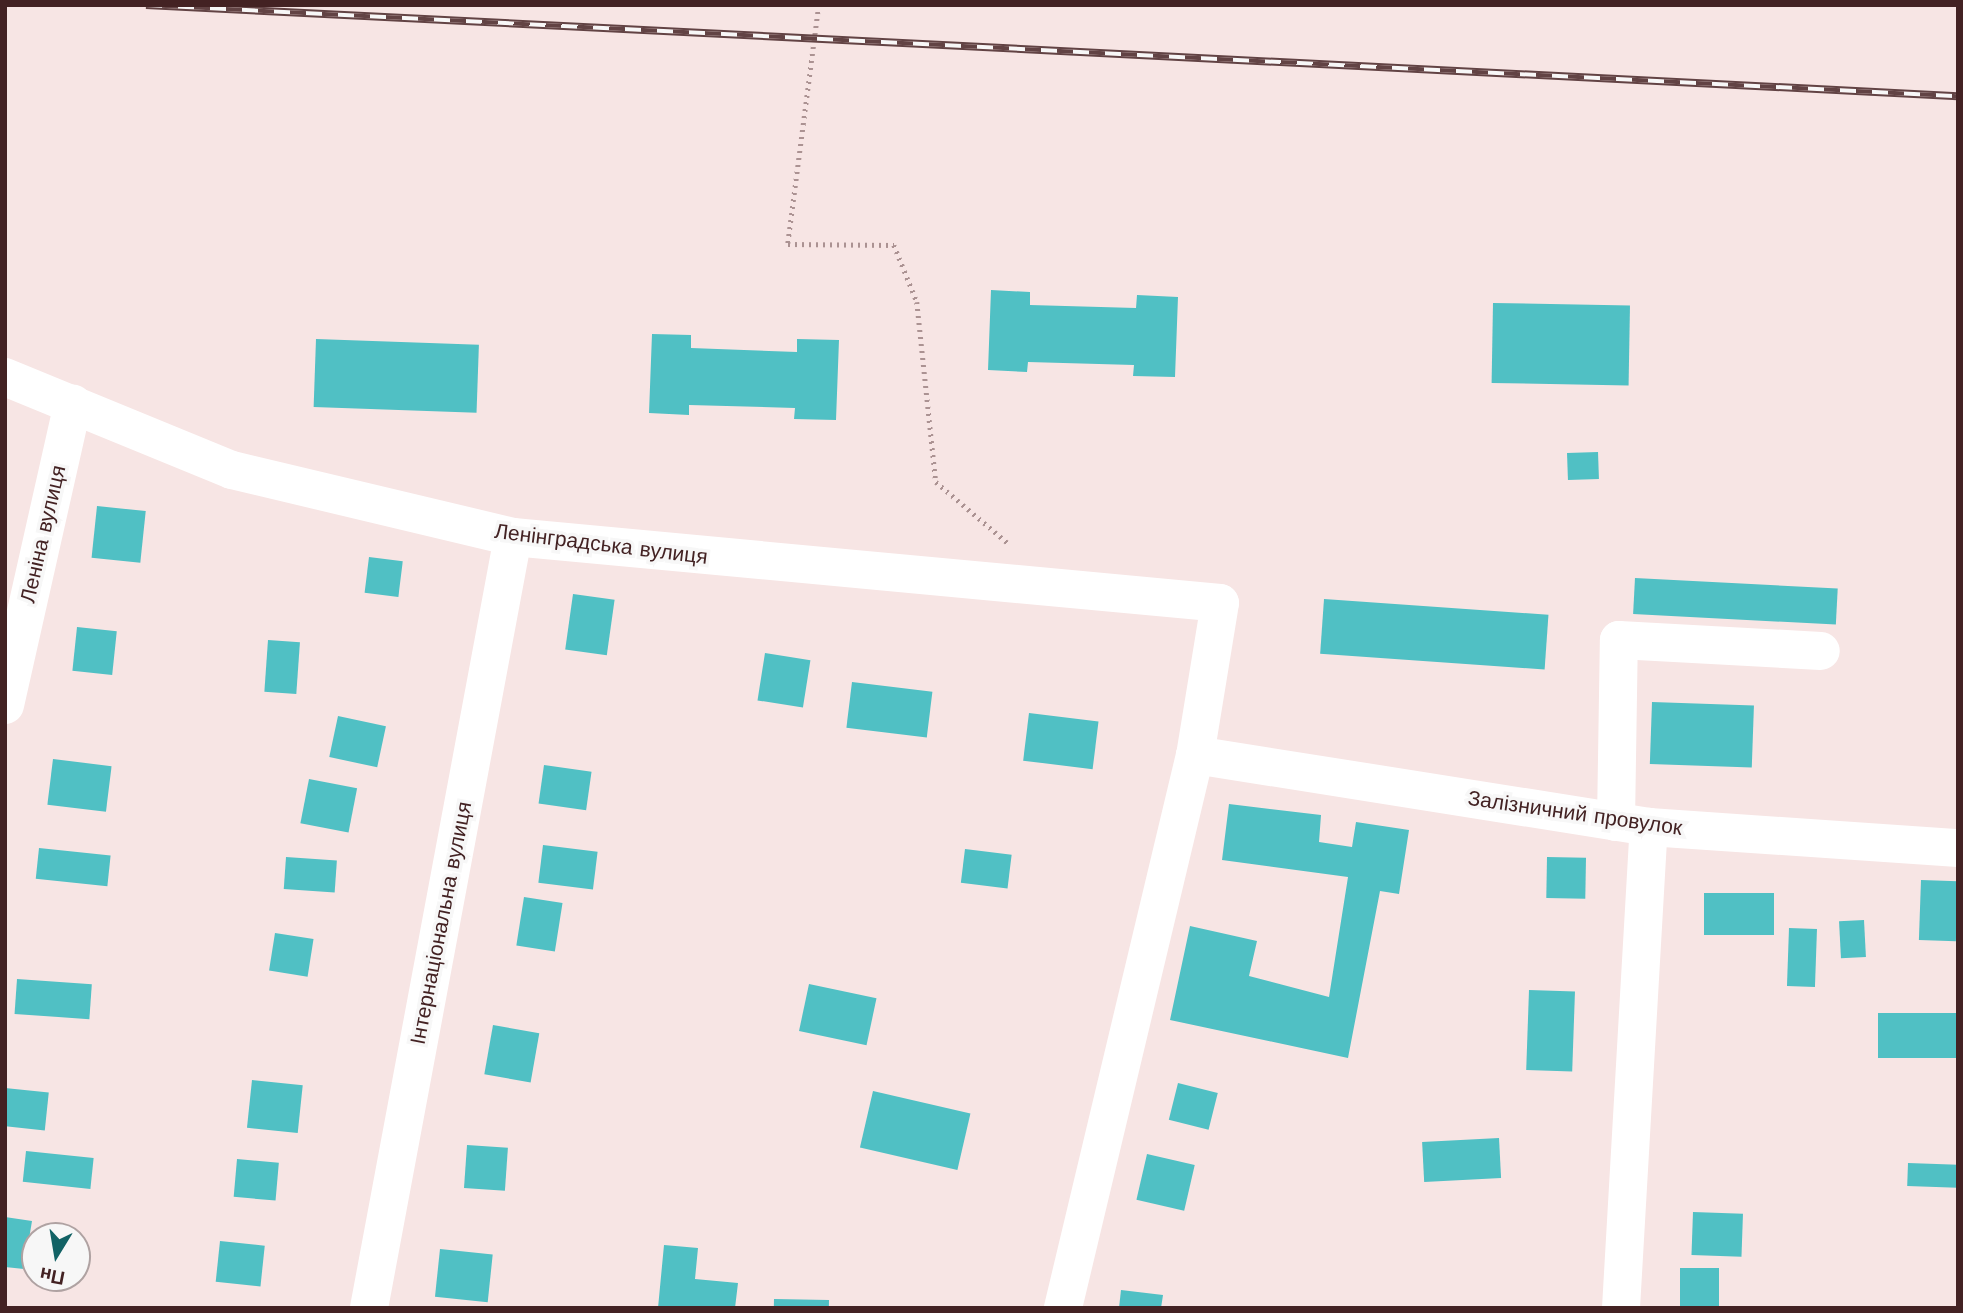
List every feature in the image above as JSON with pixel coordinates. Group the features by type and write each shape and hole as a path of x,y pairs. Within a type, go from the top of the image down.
{"street":[{"name":"Ленінградська вулиця","path":"5,377 232,470 513,537 1220,603 1195,755"},
{"name":"Леніна вулиця","path":"5,705 11,647 73,404"},
{"name":"Інтернаціональна вулиця","path":"369,1308 513,537"},
{"path":"1621,1308 1633,824 1619,640 1821,650"},
{"name":"Залізничний провулок","path":"1195,755 1633,824 1958,848"},
{"path":"1063,1308 1195,755"}],"path":[{"path":"818,5 788,244 894,244 917,302 936,482 1020,552"}],"building":[{"path":"991,290 1030,292 1030,305 1136,308 1137,295 1178,297 1175,377 1133,376 1134,365 1028,362 1027,372 988,370"},
{"path":"1493,303 1630,305 1629,385 1492,383"},
{"path":"652,334 691,335 691,348 797,352 797,339 839,340 836,420 794,419 795,408 689,405 689,415 649,413"},
{"path":"316,339 479,345 477,413 314,407"},
{"path":"1598,452 1599,479 1568,480 1567,453"},
{"path":"97,506 146,511 140,563 92,558"},
{"path":"369,557 403,561 398,597 365,593"},
{"path":"1635,578 1838,589 1836,625 1633,614"},
{"path":"573,594 615,600 607,655 565,649"},
{"path":"1324,599 1548,615 1545,670 1320,654"},
{"path":"77,627 117,631 112,675 72,671"},
{"path":"268,640 300,642 296,694 264,692"},
{"path":"765,653 810,660 803,708 757,700"},
{"path":"852,682 932,692 927,738 846,728"},
{"path":"1652,702 1754,706 1752,768 1650,764"},
{"path":"1029,713 1098,722 1093,769 1023,761"},
{"path":"338,716 386,726 377,767 329,757"},
{"path":"53,759 112,766 106,812 47,805"},
{"path":"544,765 592,772 586,810 539,804"},
{"path":"309,779 357,788 349,833 300,823"},
{"path":"1229,804 1321,815 1319,842 1352,847 1356,822 1409,830 1399,894 1380,891 1348,1058 1170,1020 1190,926 1257,941 1249,976 1329,997 1348,877 1222,860"},
{"path":"543,845 598,852 593,889 538,883"},
{"path":"39,848 111,856 107,886 36,879"},
{"path":"965,849 1012,855 1008,888 961,883"},
{"path":"286,857 337,861 335,892 284,889"},
{"path":"1547,857 1586,858 1585,899 1546,898"},
{"path":"1921,880 1958,881 1956,941 1919,940"},
{"path":"1704,893 1774,893 1774,935 1704,935"},
{"path":"524,897 563,903 555,951 516,945"},
{"path":"1864,920 1866,957 1841,958 1839,921"},
{"path":"1789,928 1817,929 1815,987 1787,986"},
{"path":"275,933 314,939 308,977 269,971"},
{"path":"17,979 92,984 89,1019 15,1014"},
{"path":"809,984 876,998 867,1045 799,1031"},
{"path":"1529,990 1575,992 1572,1072 1526,1070"},
{"path":"1878,1013 1958,1013 1958,1058 1878,1058"},
{"path":"493,1025 539,1033 531,1082 484,1074"},
{"path":"252,1080 303,1085 298,1133 247,1128"},
{"path":"1178,1083 1218,1093 1209,1130 1169,1120"},
{"path":"5,1088 49,1093 45,1130 5,1126"},
{"path":"873,1091 970,1113 957,1170 860,1148"},
{"path":"1499,1138 1501,1178 1424,1182 1422,1142"},
{"path":"467,1145 508,1148 505,1191 464,1188"},
{"path":"26,1151 94,1158 90,1189 23,1182"},
{"path":"1147,1154 1195,1165 1184,1211 1136,1200"},
{"path":"237,1159 279,1163 276,1201 234,1197"},
{"path":"1908,1163 1958,1165 1957,1188 1907,1186"},
{"path":"1693,1212 1743,1214 1741,1257 1691,1255"},
{"path":"5,1217 32,1221 21,1222 21,1269 5,1267"},
{"path":"220,1241 265,1246 260,1286 216,1282"},
{"path":"664,1245 698,1248 695,1279 738,1283 735,1308 658,1308"},
{"path":"440,1249 493,1255 488,1302 435,1297"},
{"path":"1680,1268 1719,1268 1719,1308 1680,1308"},
{"path":"1121,1290 1163,1295 1161,1308 1119,1308"},
{"path":"774,1299 829,1300 829,1308 774,1308"}],"railway":[{"path":"146,5 1958,96"}]}
